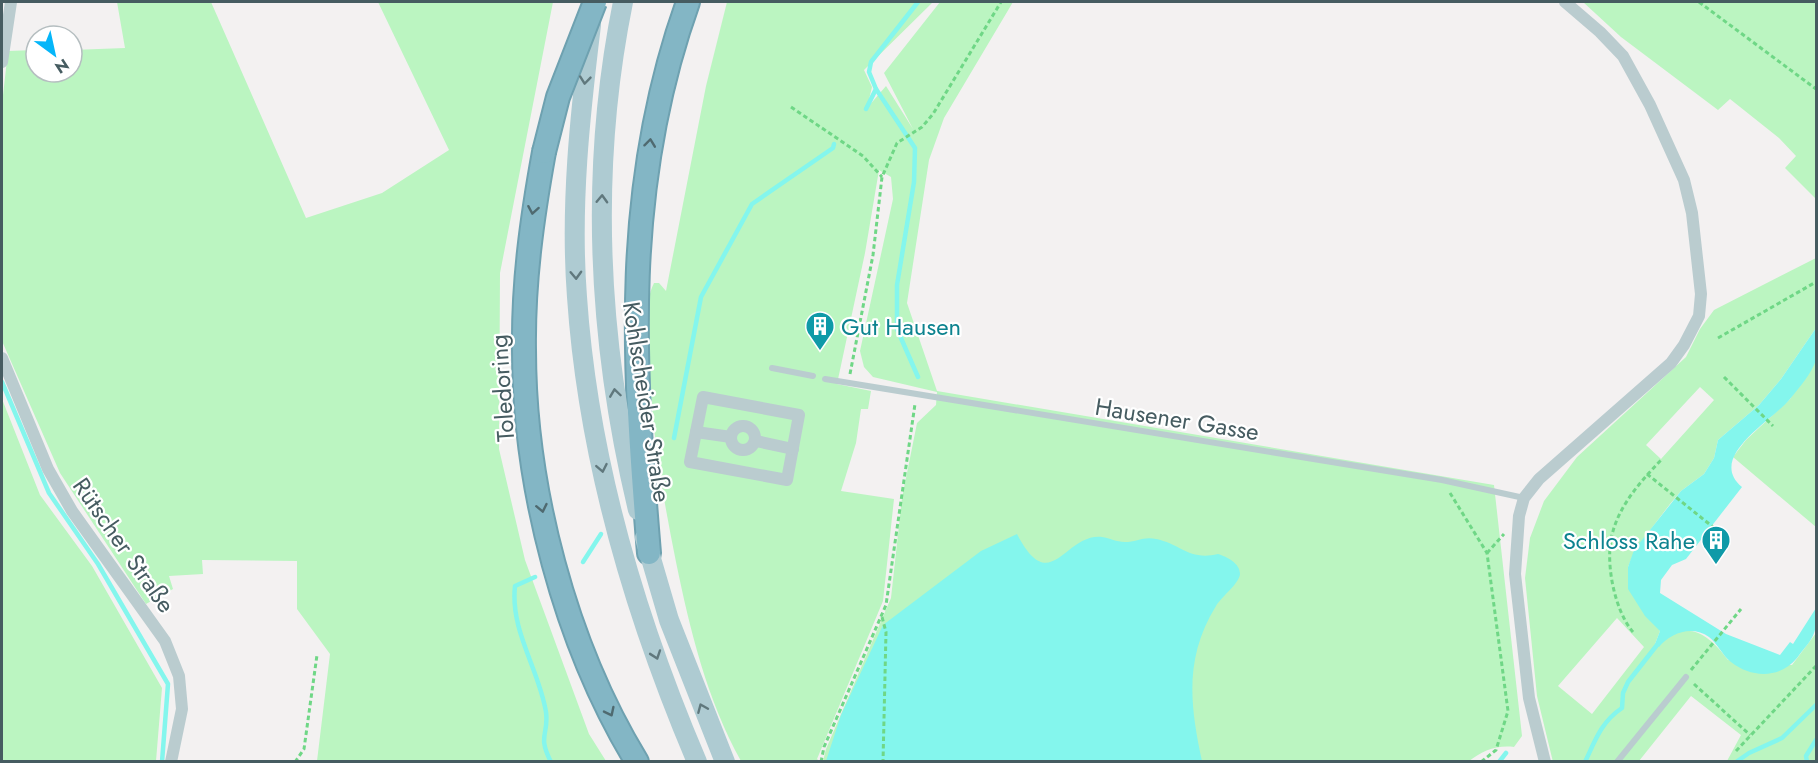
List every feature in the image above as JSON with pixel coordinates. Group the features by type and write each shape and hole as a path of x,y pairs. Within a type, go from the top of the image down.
{"highway":[{"name":"Toledoring","path":"595,2 558,97 544,152 531,222 525,288 524,352 529,429 541,504 570,612 584,656 637,762"},
{"path":"649,553 638,411 635,317 642,203 653,124 676,34 688,2"}],"main road":[{"path":"595,2 576,177 577,297 585,366 602,470 624,563 677,714 697,762"},
{"name":"Kohlscheider Straße","path":"623,2 609,96 603,173 603,292 616,402 627,465 669,620 725,762"}],"street":[{"path":"2,62 11,2"},
{"path":"1545,762 1529,698 1515,574 1515,544 1524,498 1561,459 1671,363 1684,345 1699,316 1701,294 1692,213 1684,180 1669,144 1623,56 1600,32 1565,2"},
{"name":"Rütscher Straße","path":"2,358 48,469 72,511 165,640 180,676 182,709 171,762"},
{"path":"703,397 799,415 787,480 690,462 696,432 703,397"},
{"path":"696,432 731,437 735,429 744,426 753,431 756,441 792,449"}],"lane":[{"path":"772,368 813,376"},
{"name":"Hausener Gasse","path":"825,379 1442,480 1524,498"},
{"path":"1617,762 1686,676"}],"path":[{"path":"849,382 873,255 882,177 897,142 922,127 933,114 1001,2"},
{"path":"1699,2 1816,89"},
{"path":"791,107 855,150 882,177"},
{"path":"1718,338 1816,282"},
{"path":"1724,377 1773,426"},
{"path":"821,762 824,747 882,615 889,591 916,394"},
{"path":"1633,632 1623,620 1611,583 1612,533 1624,504 1662,459"},
{"path":"1647,474 1713,526"},
{"path":"1442,480 1487,553 1508,711 1496,750 1481,762"},
{"path":"1741,609 1722,628 1686,676 1750,735"},
{"path":"882,615 886,632 883,762"},
{"path":"295,762 304,749 317,655"},
{"path":"1736,751 1816,666"}],"green space":[{"path":"117,2 211,2 306,218 382,193 449,150 378,2 553,2 500,273 499,449 525,560 589,734 606,761 317,761 330,654 297,609 297,561 202,560 203,574 169,576 173,589 146,604 60,473 2,341 2,104 8,51 24,50 24,84 84,84 84,50 125,48"},
{"path":"727,2 933,2 864,70 872,87 867,108 886,86 913,129 884,73 940,2 1013,2 944,118 929,160 907,303 937,391 1494,485 1522,736 1514,747 1490,750 1468,762 823,761 826,749 891,598 902,498 917,423 936,405 937,392 873,377 864,367 860,351 893,199 891,177 879,170 865,253 837,384 871,391 868,409 861,409 856,443 841,491 894,499 883,601 817,759 819,761 741,761 718,714 709,689 681,588 658,457 652,403 648,324 649,299 654,283 659,283 666,291 706,86"},
{"path":"1583,2 1816,2 1816,199 1785,168 1796,156 1779,138 1730,99 1718,110 1621,37"},
{"path":"1816,258 1816,328 1781,379 1759,405 1718,440 1714,458 1704,474 1681,491 1670,504 1635,550 1628,567 1660,631 1655,644 1659,646 1678,632 1696,632 1713,643 1728,660 1792,665 1816,633 1816,761 1727,761 1741,735 1691,696 1639,761 1553,762 1537,696 1525,578 1530,538 1544,501 1577,457 1686,357 1700,329 1714,310","holes":["1700,387 1714,400 1661,459 1646,445","1617,618 1644,647 1592,714 1558,686"]},
{"path":"1816,359 1816,527 1733,457 1746,440 1790,399"},
{"path":"2,399 40,495 92,566 162,688 156,761 2,761"}],"water":[{"path":"1816,328 1817,356 1805,381 1781,408 1746,440 1737,452 1732,464 1733,476 1742,487 1686,559 1672,565 1661,580 1660,593 1726,634 1780,655 1790,642 1793,644 1816,608 1816,625 1811,640 1790,665 1774,673 1765,674 1739,667 1728,659 1709,637 1696,631 1676,634 1659,647 1655,644 1660,631 1645,616 1628,589 1628,567 1634,550 1681,491 1704,474 1714,458 1718,440 1759,405 1781,379"},
{"path":"1017,534 1029,553 1039,561 1049,562 1058,558 1089,538 1102,537 1125,542 1148,538 1165,541 1192,554 1208,556 1218,554 1229,559 1238,567 1239,578 1216,606 1206,625 1194,663 1193,701 1202,761 826,761 841,715 883,625 981,551"}],"waterway":[{"path":"866,109 876,89 869,72 871,62 918,2"},
{"path":"876,89 915,148 914,182 897,285 897,329 918,377"},
{"path":"674,438 701,297 752,204 833,148 834,144"},
{"path":"2,382 49,493 98,564 168,684 162,762"},
{"path":"583,562 601,534"},
{"path":"535,577 515,586 515,603 521,634 538,680 546,712 544,740 551,762"},
{"path":"1585,762 1604,726 1622,708 1623,693 1628,682 1657,645"},
{"path":"1736,762 1749,753 1782,738 1816,705"},
{"path":"1807,762 1806,756 1816,740"},
{"path":"1499,762 1506,753"}],"place":[{"name":"Gut Hausen","path":"820,352"},
{"name":"Schloss Rahe","path":"1716,566"}]}
